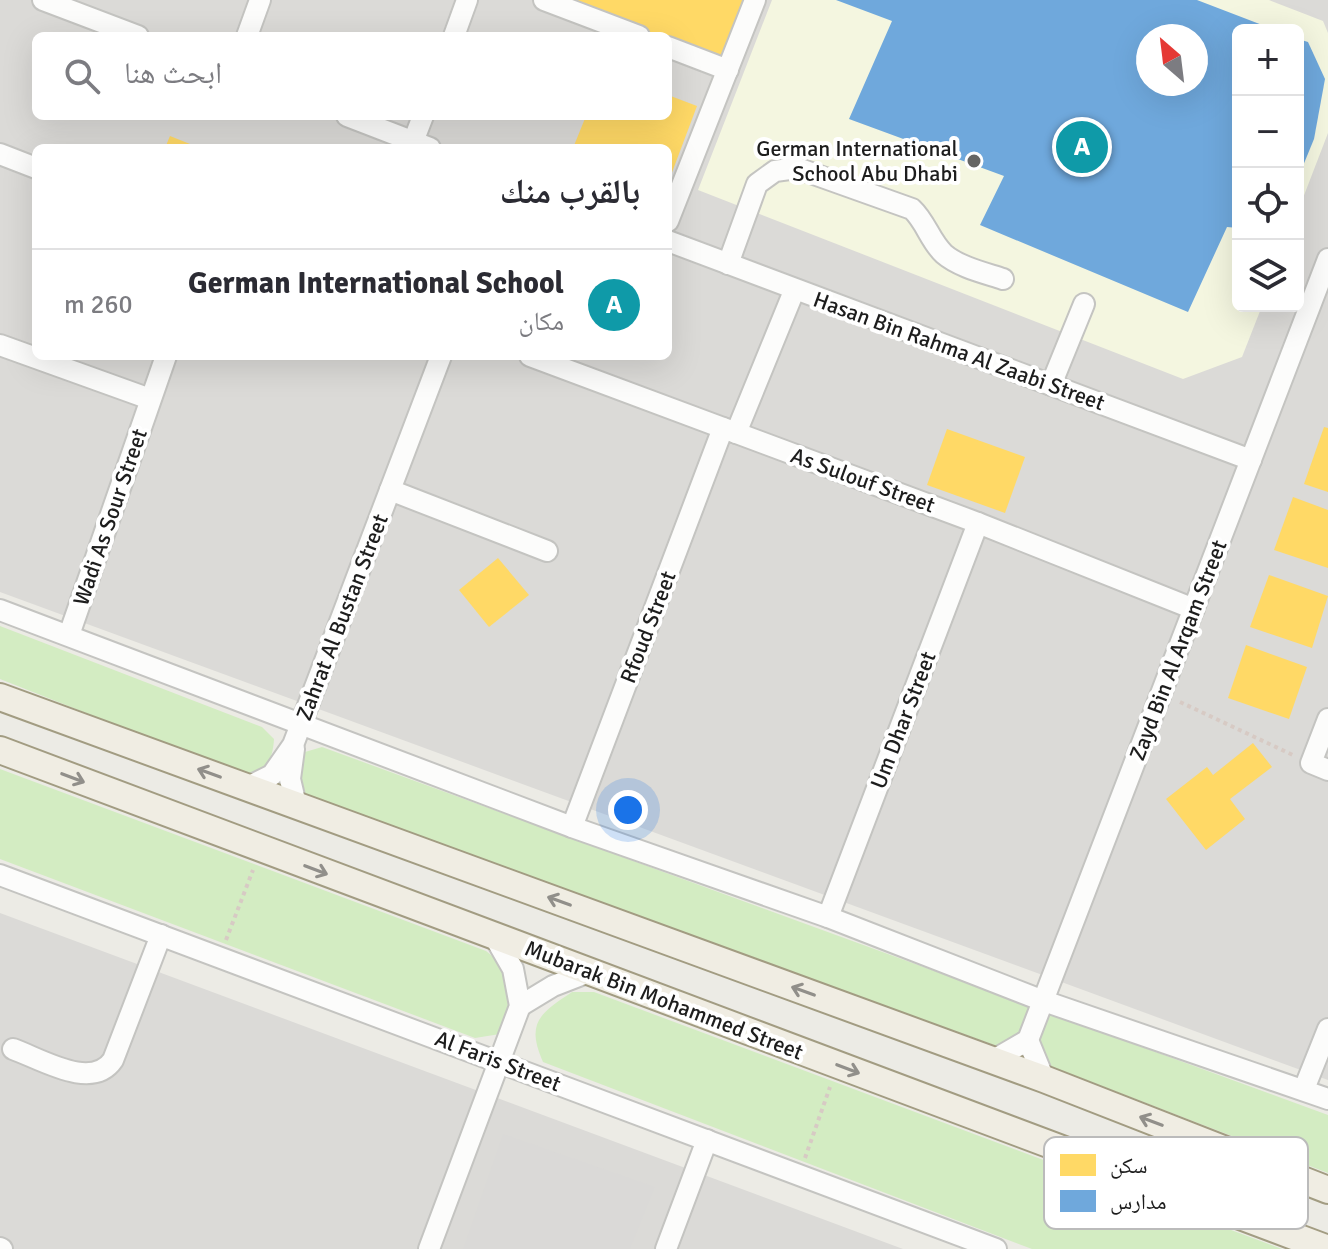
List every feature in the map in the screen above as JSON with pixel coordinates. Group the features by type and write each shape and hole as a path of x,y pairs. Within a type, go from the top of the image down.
{"main road":[{"path":"0,697 1044,1079 1192,1137"},
{"name":"Mubarak Bin Mohammed Street","path":"0,750 1044,1143"},
{"path":"1308,1182 1328,1190"},
{"name":"Mubarak Bin Mohammed Street","path":"1275,1229 1328,1249"}],"street":[{"path":"43,0 75,5 130,32"},
{"path":"248,32 260,0"},
{"path":"455,32 467,0"},
{"path":"544,0 628,32"},
{"path":"672,211 755,0"},
{"path":"672,49 728,70"},
{"path":"357,120 419,144"},
{"path":"422,144 423,120"},
{"path":"0,154 32,166"},
{"path":"728,264 757,184 775,171 797,168 912,209 924,220 930,235 945,255 1003,279"},
{"name":"Hasan Bin Rahma Al Zaabi Street","path":"672,243 794,291 1251,460"},
{"name":"Zayd Bin Al Arqam Street","path":"1028,1040 1328,259"},
{"name":"Rfoud Street","path":"572,827 729,430 794,291"},
{"path":"1051,385 1084,304"},
{"name":"Wadi As Sour Street","path":"0,345 32,357"},
{"name":"Wadi As Sour Street","path":"42,360 150,399"},
{"name":"Wadi As Sour Street","path":"69,635 165,360"},
{"name":"Zahrat Al Bustan Street","path":"248,787 272,775 293,745 439,360"},
{"name":"As Sulouf Street","path":"541,360 978,523 1194,609"},
{"name":"Zahrat Al Bustan Street","path":"390,490 547,551"},
{"name":"Um Dhar Street","path":"828,917 978,523"},
{"path":"0,610 572,827 828,917 1041,1000 1328,1099"},
{"path":"1320,767 1328,719"},
{"name":"Zahrat Al Bustan Street","path":"293,745 290,779 296,805"},
{"name":"Al Faris Street","path":"0,875 996,1249"},
{"path":"13,1049 83,1074 103,1070 113,1060 161,935"},
{"path":"429,1249 520,1006 513,969 494,936"},
{"path":"520,1006 553,986 589,972"},
{"path":"1304,1089 1328,1029"},
{"path":"992,1061 1028,1040 1044,1079"},
{"path":"666,1249 707,1140"}],"path":[{"path":"1163,694 1320,767"},
{"path":"219,957 262,849"},
{"path":"799,1175 837,1065"}],"shaded area":[{"path":"0,0 1328,0 1328,1080 0,592"},
{"name":"German International School Abu Dhabi","path":"772,0 1269,0 1323,21 1328,33 1328,133 1304,195 1304,24 1232,24 1232,312 1260,312 1242,357 1183,379 698,190"},
{"path":"0,913 903,1249 0,1249"},
{"path":"503,1134 655,1187 630,1249 463,1249"}],"green space":[{"path":"0,626 262,727 274,739 270,758 260,771 248,777 0,679"},
{"path":"322,747 1328,1115 1328,1173 1308,1165 1308,1137 1234,1137 1011,1051 301,797 295,768 305,752"},
{"path":"0,769 486,951 511,971 511,1008 500,1034 475,1038 0,859"},
{"path":"572,992 594,992 1044,1160 1044,1229 1228,1229 1282,1249 1032,1249 543,1062 536,1029 551,1007"}],"building: سكن":[{"path":"563,0 743,0 719,61 672,43 672,32 645,32"},
{"path":"672,97 697,106 672,172 672,144 575,144 584,120 672,120"},
{"path":"170,136 190,144 167,144"},
{"path":"1324,427 1328,428 1328,492 1304,484"},
{"path":"947,429 1025,457 1005,513 927,485"},
{"path":"1293,497 1328,510 1328,568 1274,550"},
{"path":"498,558 529,595 489,627 459,590"},
{"path":"1269,575 1328,596 1312,648 1250,627"},
{"path":"1246,645 1307,667 1289,719 1228,698"},
{"path":"1253,743 1272,767 1230,799 1245,819 1206,850 1166,799 1207,767 1213,775"}],"building: مدارس":[{"path":"836,0 1197,0 1259,24 1232,24 1232,227 1227,227 1188,312 980,225 1004,176 849,119 892,21"},
{"path":"1304,41 1308,42 1325,79 1314,139 1304,163"}],"place":[{"name":"German International School","path":"1082,147"},
{"name":"German International School Abu Dhabi","path":"974,161"}]}
